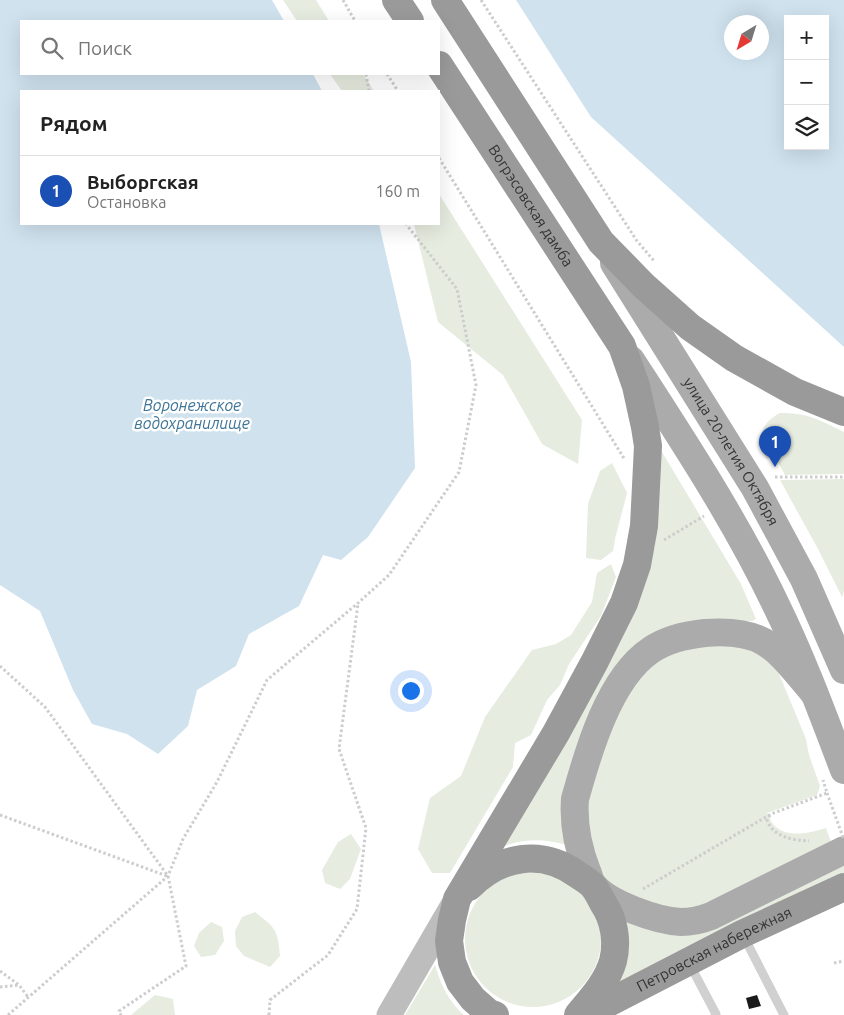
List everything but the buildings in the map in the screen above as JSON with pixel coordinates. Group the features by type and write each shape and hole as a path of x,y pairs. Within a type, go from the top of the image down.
{"highway":[{"path":"396,0 409,20"},
{"path":"444,0 601,242 644,286 690,327 734,358 795,392 844,412"},
{"name":"Вогрэсовская дамба","path":"440,67 622,346 636,386 648,446 644,526 634,575 624,603 591,670 556,733 457,899"},
{"path":"495,1015 473,999 460,982 452,962 449,941 457,899 474,881 494,867 517,860 541,859 564,865 592,885 610,914 615,937 613,960 604,982 578,1015"},
{"name":"Петровская набережная","path":"585,1015 742,934 844,887"}],"main road":[{"name":"улица 20-летия Октября","path":"601,242 755,488 804,579 844,670"},
{"path":"622,346 746,548 776,605 814,693 844,770"},
{"path":"814,693 780,652 763,640 743,633 715,632 692,634 671,640 651,649 637,662 606,707 575,800 574,813 578,846 592,885 610,899 644,914 668,920 696,921 711,916 844,850"},
{"path":"389,1015 457,899"}],"lane":[{"path":"742,934 784,1015"},
{"path":"688,961 715,1015"}],"path":[{"path":"343,0 354,20"},
{"path":"481,0 637,241 658,266"},
{"path":"366,75 369,90"},
{"path":"388,75 397,90"},
{"path":"440,160 626,461"},
{"path":"8,1015 168,876 183,839 216,782 267,680 358,604 389,574 459,472 476,385 457,289 407,225"},
{"path":"775,477 844,477"},
{"path":"664,540 704,516"},
{"path":"269,1015 270,1000 328,955 356,909 366,828 339,748 358,604"},
{"path":"0,666 45,707 168,876 186,966 119,1011 121,1015"},
{"path":"636,893 771,814 827,792 844,840"},
{"path":"771,814 767,820 773,830 783,836 796,840 814,841"},
{"path":"0,815 168,876"},
{"path":"834,963 844,961"},
{"path":"0,971 19,985 28,997"},
{"path":"0,987 19,985"}],"shaded area":[{"path":"283,0 316,0 328,20 296,20"},
{"path":"331,75 364,75 373,90 341,90"},
{"path":"440,196 582,420 578,464 542,444 503,375 438,322 414,225 440,225"},
{"path":"780,413 806,416 844,432 844,474 785,475 774,455 767,459 758,444 759,439 768,422"},
{"path":"659,447 741,584 756,619 752,621 709,622 645,642 567,845 534,840 502,847 646,581 655,545"},
{"path":"612,463 627,493 613,551 601,560 586,558 588,504 600,471"},
{"path":"844,479 844,591 842,597 780,480"},
{"path":"611,564 616,577 601,616 569,664 560,685 547,700 531,735 515,743 513,767 450,873 432,873 418,849 430,798 461,776 485,717 532,650 556,644 571,635 592,602 597,573"},
{"path":"711,644 740,644 775,664 806,739 809,755 820,786 817,795 767,813 773,824 785,832 798,834 826,828 832,845 708,910 647,908 607,881 595,865 583,832 596,754 639,675 668,654"},
{"path":"351,834 361,849 350,879 340,889 325,883 322,870 338,842"},
{"path":"844,863 844,876 608,990 619,913 642,924"},
{"path":"533,871 559,876 571,882 581,891 590,901 596,913 601,939 596,965 590,977 581,987 571,996 559,1002 533,1007 507,1002 495,996 485,987 476,977 470,965 465,939 470,913 476,901 485,891 495,882 507,876"},
{"path":"255,912 271,926 278,940 280,956 270,967 244,956 236,946 235,931 242,917"},
{"path":"211,922 222,927 224,941 215,955 201,957 194,946 199,933"},
{"path":"435,965 446,993 464,1015 405,1015"},
{"path":"155,995 173,999 175,1015 131,1015"}],"water":[{"name":"Воронежское водохранилище","path":"0,0 272,0 283,20 20,20 20,75 314,75 321,90 20,90 20,225 379,225 411,362 415,468 368,537 341,560 323,555 299,606 249,634 236,666 197,690 188,726 158,754 127,734 92,724 73,690 40,611 0,585"},
{"path":"516,0 844,0 844,347 591,117"}],"place":[{"name":"Выборгская","path":"775,467"}]}
